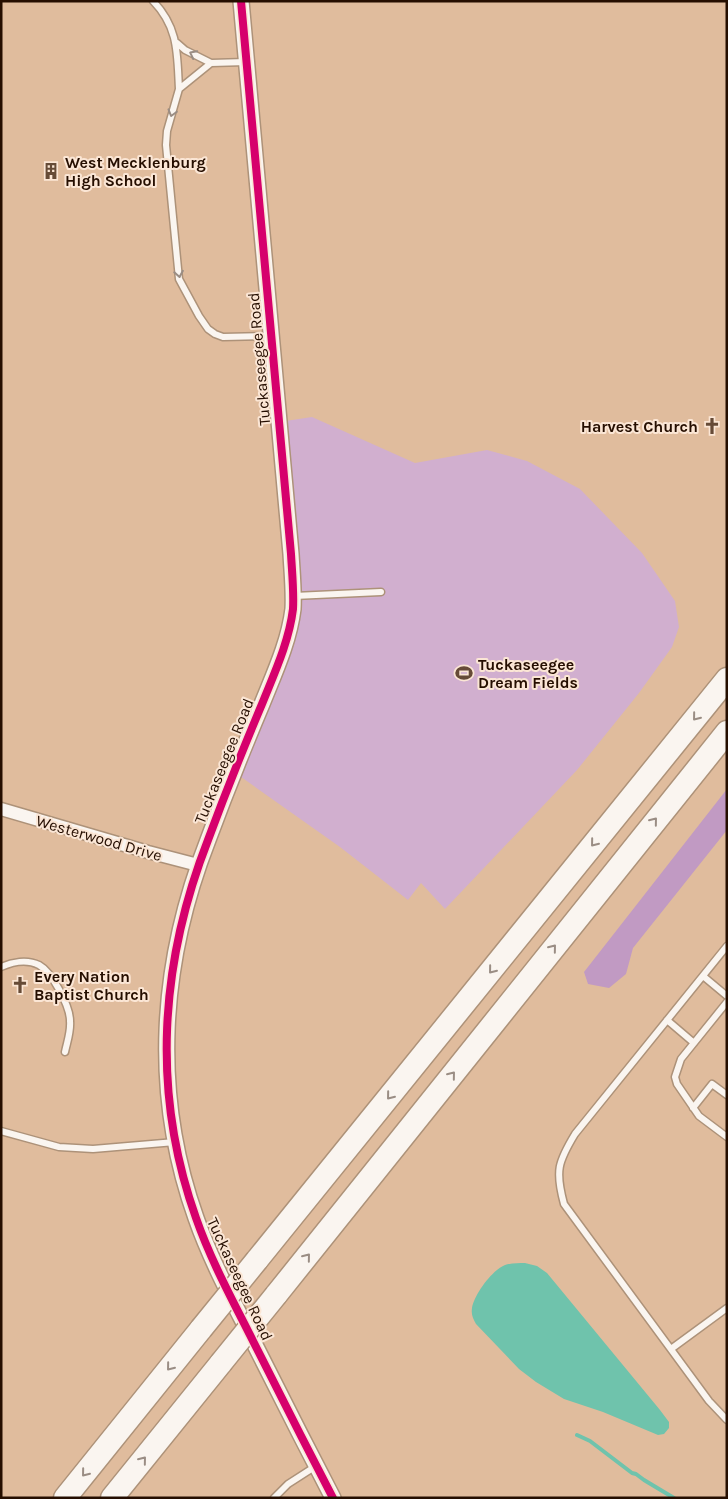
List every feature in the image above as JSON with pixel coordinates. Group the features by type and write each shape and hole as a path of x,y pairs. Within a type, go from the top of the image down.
{"highway":[{"path":"64,1498 727,679"},
{"path":"112,1498 727,732"}],"street":[{"name":"Tuckaseegee Road","path":"241,1 291,554 293,609 282,653 198,865 177,938 169,998 167,1081 176,1142 183,1173 196,1217 214,1264 333,1498"},
{"name":"Westerwood Drive","path":"1,809 198,865"}],"lane":[{"path":"154,1 165,14 177,43 179,88 167,131 166,145 179,279 199,316 214,334 223,337 271,336"},
{"path":"177,43 211,63 246,62"},
{"path":"179,88 211,63"},
{"path":"293,596 381,592"},
{"path":"727,946 575,1134 562,1155 559,1171 560,1188 564,1204 709,1402 727,1420"},
{"path":"1,968 12,962 34,963 39,965 50,977 68,1007 70,1028 65,1052"},
{"path":"703,976 727,996"},
{"path":"727,1002 681,1059 675,1077 677,1084 699,1116 727,1137"},
{"path":"667,1020 694,1043"},
{"path":"693,1108 712,1084 727,1095"},
{"path":"1,1131 59,1147 93,1148 176,1142"},
{"path":"671,1349 727,1308"},
{"path":"274,1498 288,1484 316,1466"}],"shaded area":[{"name":"Tuckaseegee Dream Fields","path":"312,417 415,463 487,450 527,461 580,489 642,553 675,601 679,627 672,647 639,693 577,770 445,909 421,883 408,900 340,847 234,772 293,609 279,422"},
{"path":"727,789 727,830 633,948 626,974 609,988 588,984 584,972"}],"water":[{"path":"525,1263 537,1266 547,1273 660,1410 669,1422 669,1428 664,1434 658,1435 603,1412 564,1399 519,1369 476,1324 472,1315 473,1303 484,1284 495,1272 505,1265"}],"waterway":[{"path":"577,1435 590,1441 632,1473 674,1498"}],"cycle path":[{"path":"241,1 291,554 293,609 288,634 280,658 221,806 192,886 171,980 167,1028 167,1075 172,1123 182,1171 202,1234 230,1296 333,1498"}],"place":[{"name":"West Mecklenburg High School","path":"51,171"},
{"name":"Harvest Church","path":"712,426"},
{"name":"Tuckaseegee Dream Fields","path":"464,673"},
{"name":"Every Nation Baptist Church","path":"20,985"}]}
